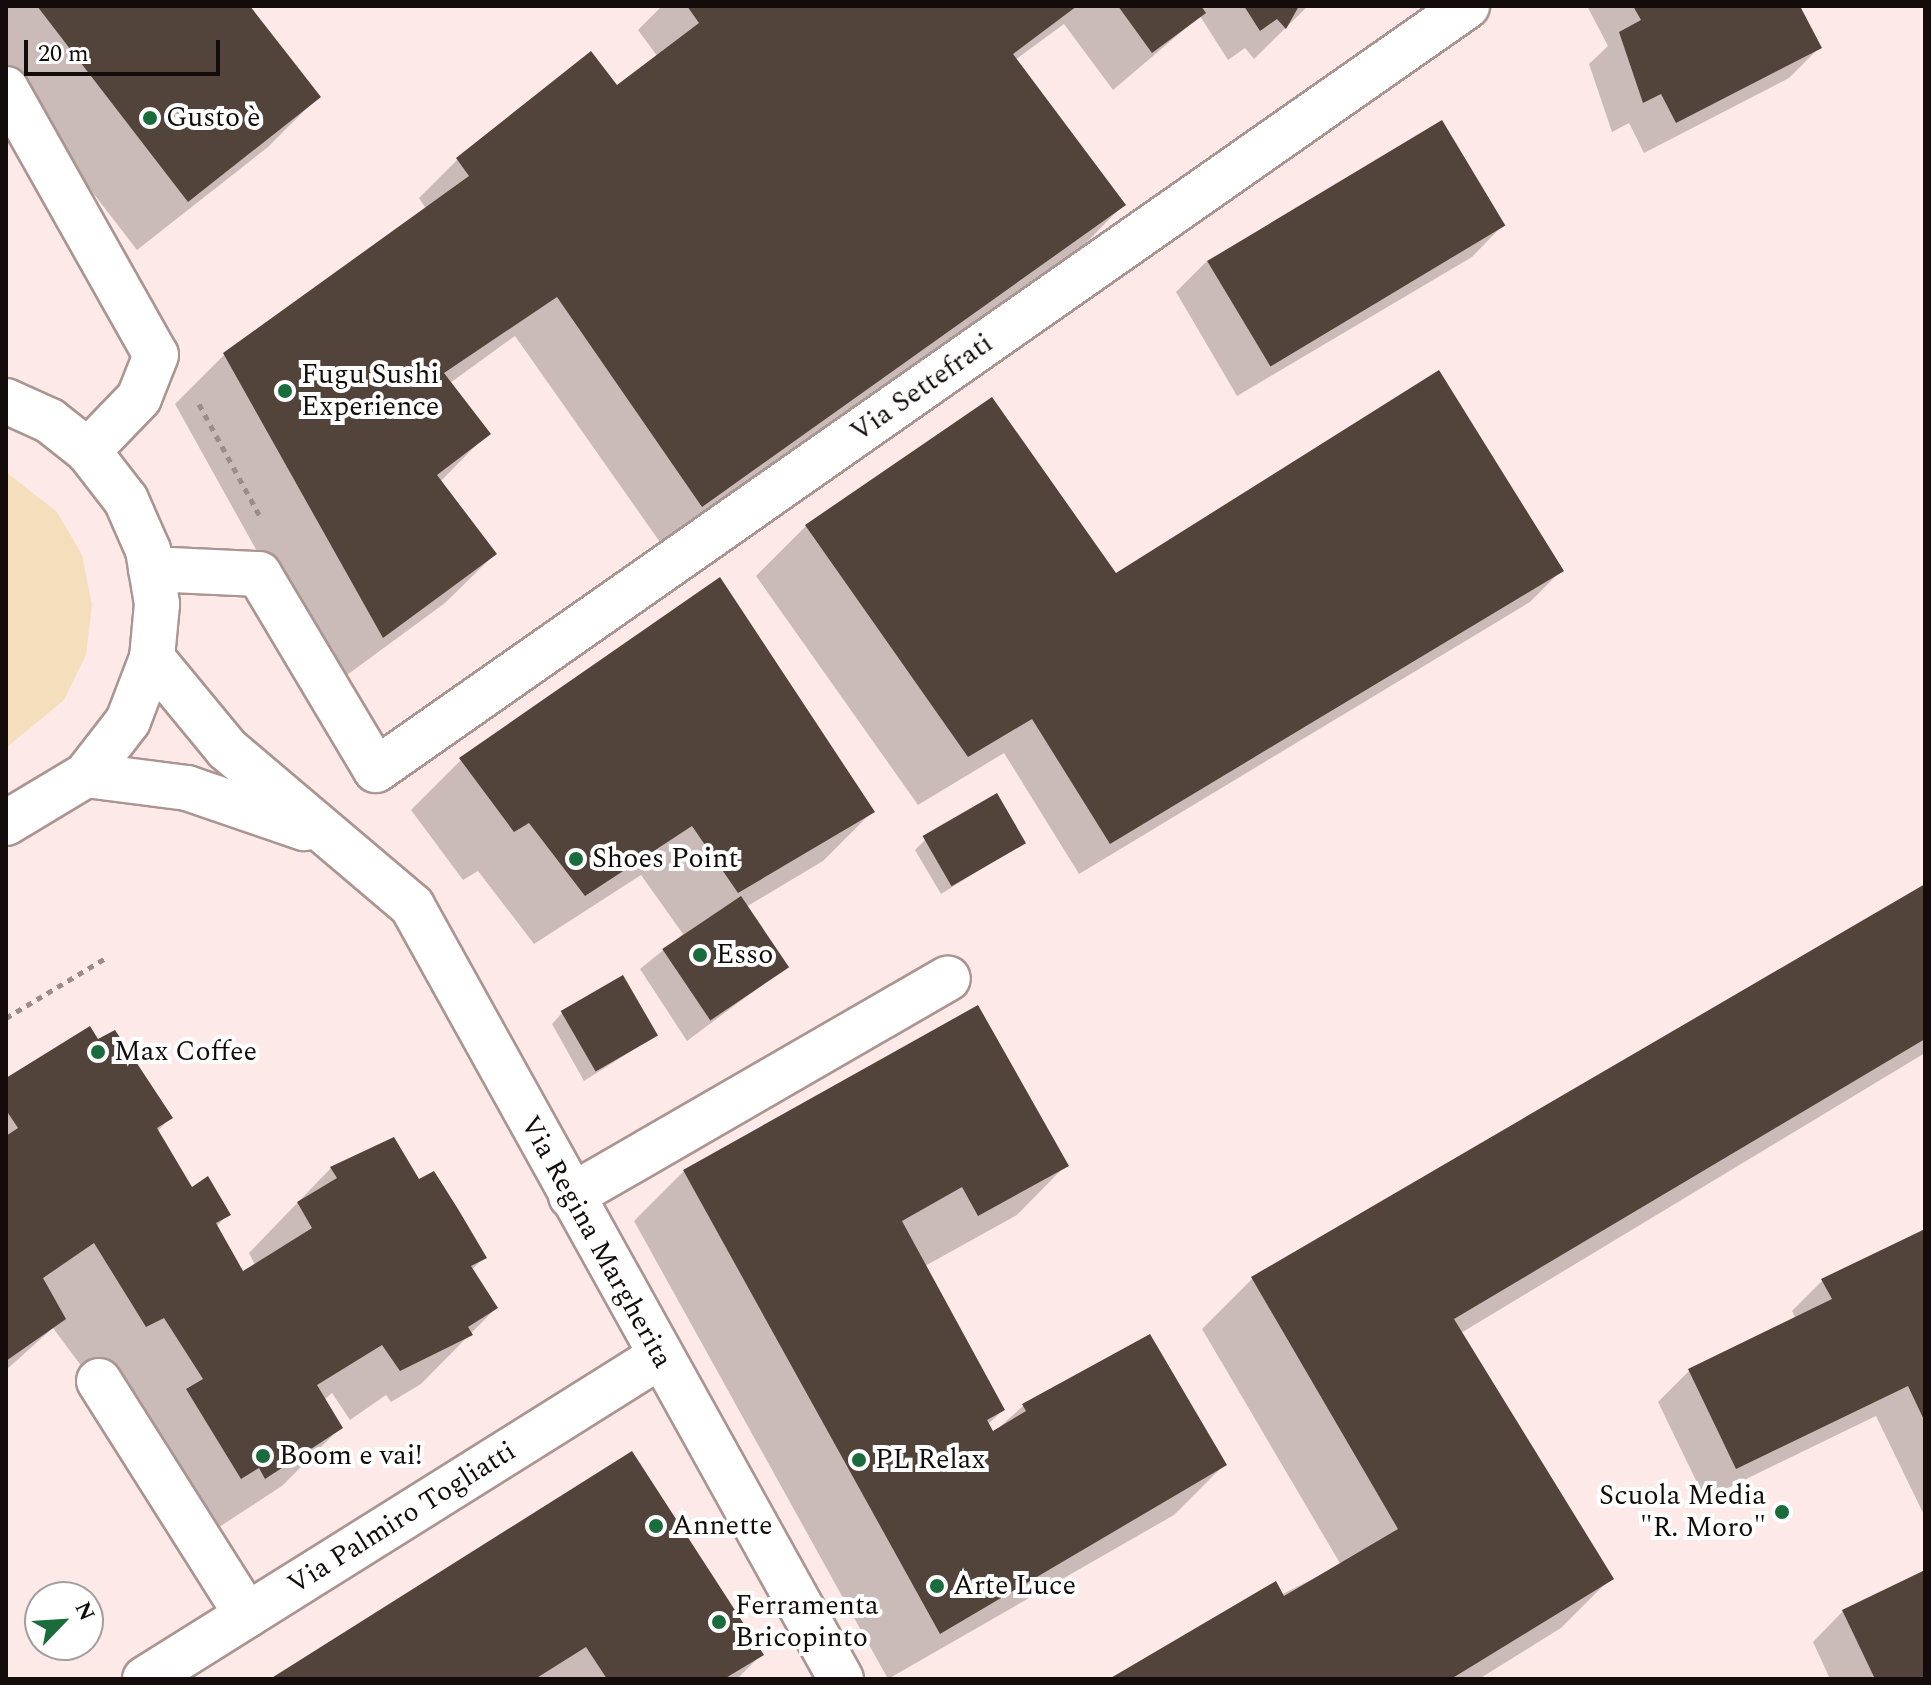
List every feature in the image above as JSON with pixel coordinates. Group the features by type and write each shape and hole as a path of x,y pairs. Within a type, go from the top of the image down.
{"street":[{"name":"Via Settefrati","path":"151,569 259,574 376,770 1467,6"},
{"path":"6,89 156,355 139,398 88,451"},
{"path":"6,401 50,421 88,451 126,500 151,569 152,658 128,721 86,775 6,823"},
{"name":"Via Regina Margherita","path":"152,658 227,749 320,833 412,906 659,1357 841,1679"},
{"name":"Via Regina Margherita","path":"86,775 187,788 320,833"},
{"path":"571,1196 948,978"},
{"name":"Via Palmiro Togliatti","path":"145,1679 659,1357"},
{"path":"99,1381 247,1615"}],"path":[{"path":"192,391 266,528"},
{"path":"6,1018 107,957"}],"shaded area":[{"path":"6,472 57,512 82,555 92,605 86,655 64,700 6,748"}],"building":[{"path":"37,6 250,6 321,97 188,202"},
{"path":"687,6 1077,6 1013,54 1126,205 702,507 557,297 444,373 491,434 437,475 497,554 383,638 223,353 469,176 456,158 591,51 617,85 699,23"},
{"path":"1118,6 1201,6 1206,13 1152,53"},
{"path":"1244,6 1299,6 1286,29 1277,19 1260,31"},
{"path":"1633,6 1800,6 1822,48 1676,123 1661,94 1643,103 1619,32 1641,20"},
{"path":"1442,120 1505,225 1270,367 1207,261"},
{"path":"1439,370 1564,571 1110,844 1032,719 968,757 805,525 992,397 1116,573"},
{"path":"720,577 875,812 738,893 692,826 585,896 529,823 514,832 459,758"},
{"path":"997,793 1026,843 952,886 923,836"},
{"path":"1925,884 1925,1039 1454,1319 1614,1579 1451,1679 1109,1679 1276,1581 1284,1596 1398,1529 1251,1277"},
{"path":"741,896 789,967 710,1020 662,949"},
{"path":"623,975 658,1036 596,1072 561,1011"},
{"path":"978,1005 1069,1166 978,1216 962,1187 902,1221 1005,1410 987,1420 993,1431 1026,1411 1022,1404 1150,1334 1227,1465 940,1634 683,1170"},
{"path":"90,1026 98,1039 115,1030 173,1118 157,1128 192,1187 208,1176 231,1215 216,1223 243,1271 312,1228 297,1202 337,1178 330,1167 394,1137 419,1179 434,1171 458,1209 487,1258 471,1266 498,1308 468,1327 473,1335 400,1371 382,1345 317,1385 343,1428 265,1479 259,1468 241,1479 186,1389 203,1379 164,1318 146,1327 94,1243 43,1278 66,1319 6,1361 6,1136 18,1128 6,1110 6,1078"},
{"path":"1925,1229 1925,1422 1908,1386 1736,1469 1688,1369 1832,1299 1821,1279"},
{"path":"632,1451 764,1655 724,1679 607,1679 586,1647 535,1679 270,1679"},
{"path":"1925,1570 1925,1679 1875,1679 1842,1610"}],"place":[{"name":"Gusto è","path":"150,118"},
{"name":"Fugu Sushi Experience","path":"285,391"},
{"name":"Shoes Point","path":"576,859"},
{"name":"Esso","path":"700,955"},
{"name":"Max Coffee","path":"98,1052"},
{"name":"Boom e vai!","path":"263,1456"},
{"name":"PL Relax","path":"859,1460"},
{"name":"Scuola Media \"R. Moro\"","path":"1782,1512"},
{"name":"Annette","path":"656,1526"},
{"name":"Arte Luce","path":"937,1586"},
{"name":"Ferramenta Bricopinto","path":"719,1622"}]}
